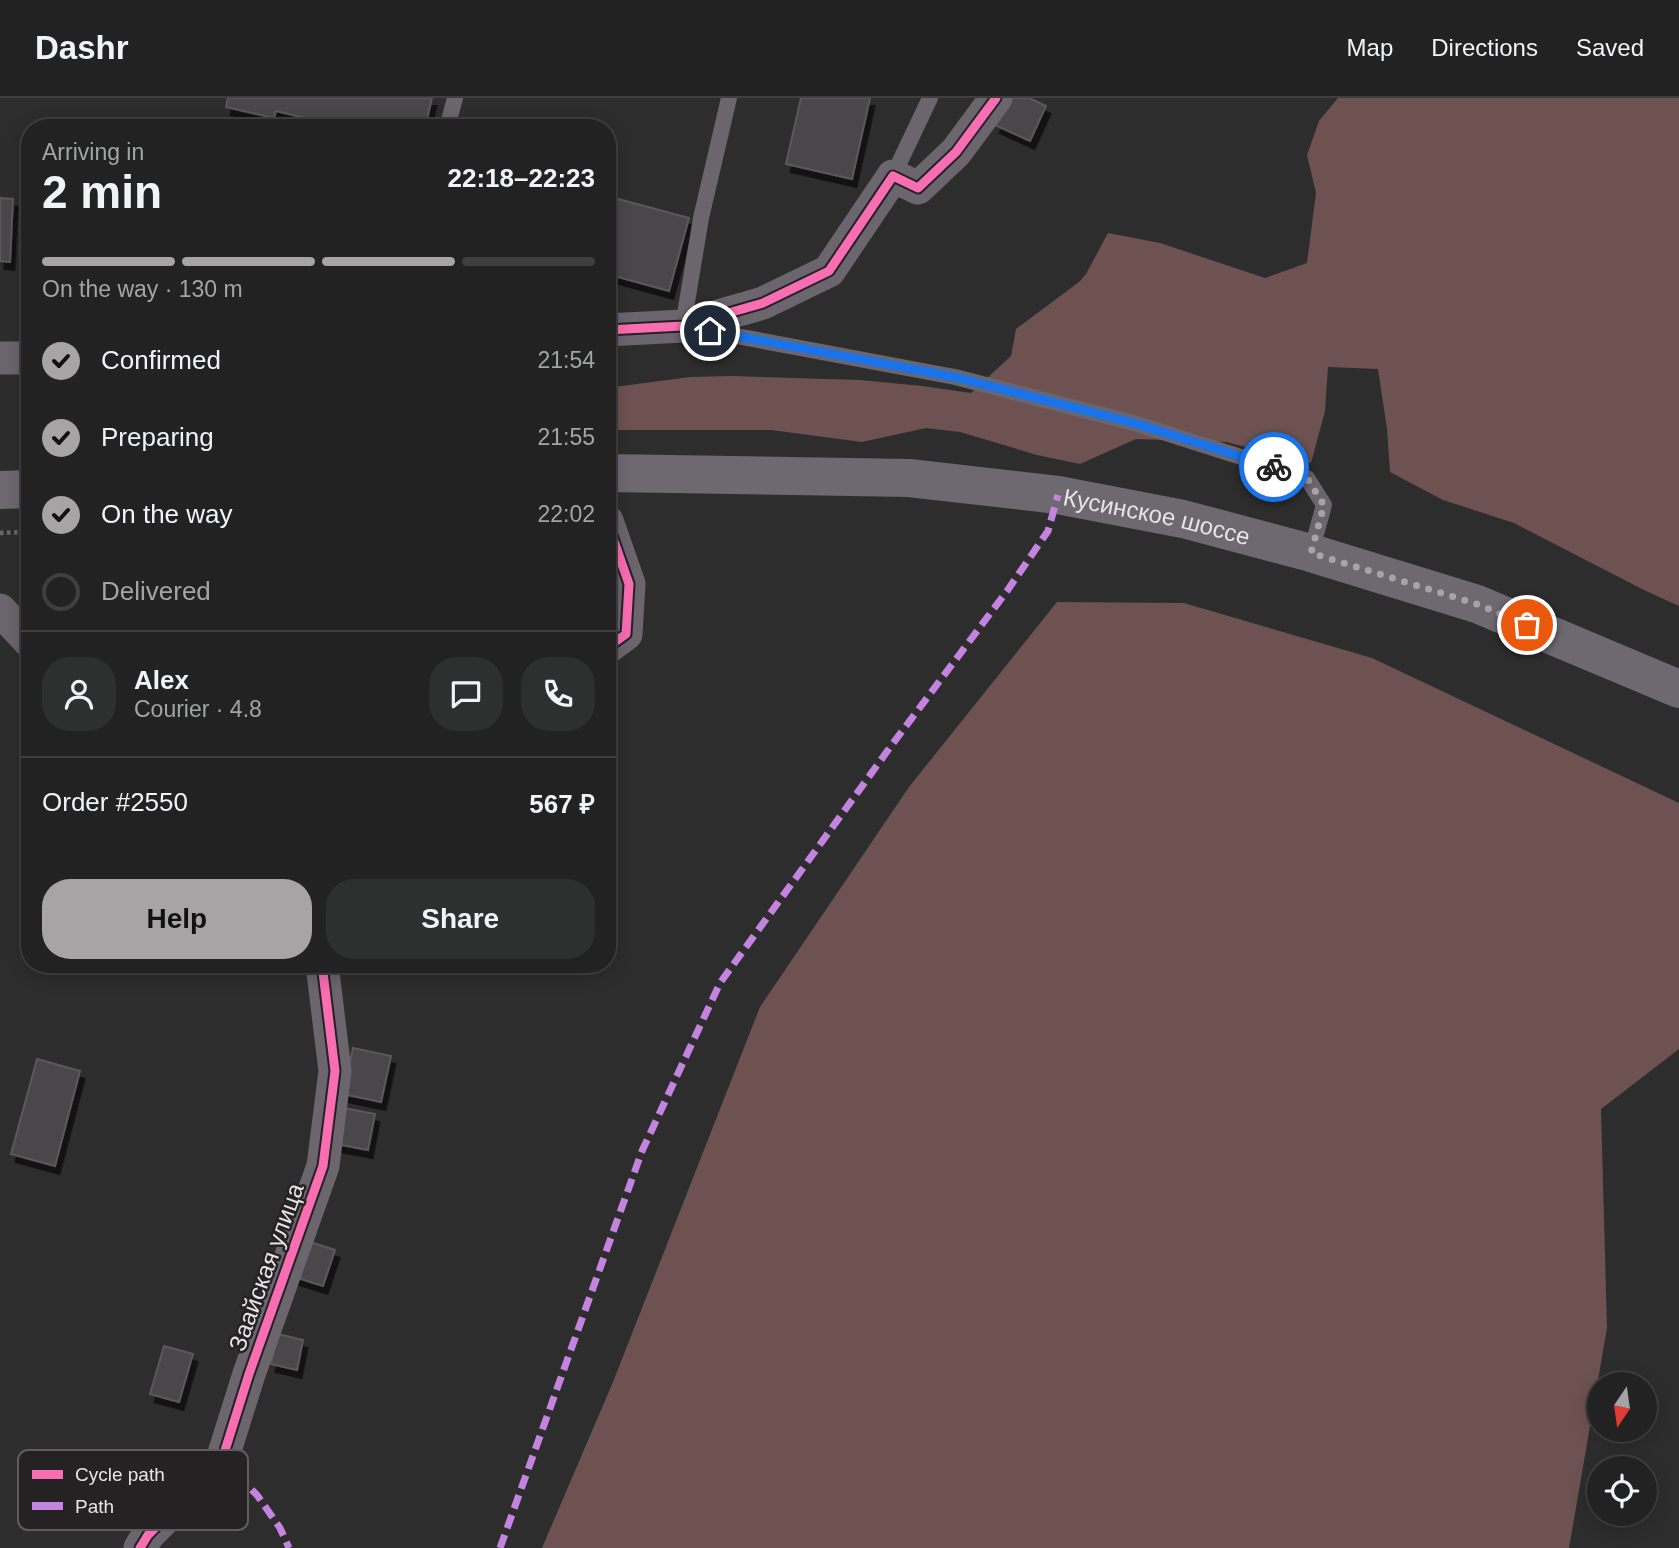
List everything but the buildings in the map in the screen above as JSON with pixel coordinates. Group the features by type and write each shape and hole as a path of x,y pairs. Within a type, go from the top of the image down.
{"main road":[{"name":"Кусинское шоссе","path":"616,473 909,478 1058,495 1183,519 1311,553 1477,604 1679,689"},
{"path":"0,490 21,489"}],"street":[{"path":"616,330 683,326 763,303 829,271 893,176 918,188 956,152 996,98"},
{"path":"0,358 21,358"},
{"path":"616,547 629,584 626,634 616,641"},
{"path":"0,610 21,632"},
{"name":"Заайская улица","path":"225,1450 248,1374 323,1166 335,1071 323,973"},
{"name":"Заайская улица","path":"140,1548 154,1530"}],"lane":[{"path":"449,119 454,98"},
{"path":"729,98 701,218 683,326 955,377 1134,423 1307,478 1324,505 1311,553"},
{"path":"893,176 930,98"}],"path":[{"path":"0,533 21,532"}],"shaded area":[{"path":"1338,98 1679,98 1679,606 1514,523 1443,500 1390,472 1378,369 1328,367 1325,411 1311,463 1226,442 1136,439 1080,464 1037,455 960,432 926,428 862,442 771,430 616,430 616,387 690,377 860,380 971,393 1011,356 1016,329 1086,274 1108,233 1160,243 1265,278 1307,263 1316,193 1307,155 1319,121"},
{"path":"1057,602 1184,603 1372,658 1679,803 1679,1049 1601,1109 1607,1328 1599,1372 1587,1372 1587,1442 1569,1548 542,1548 613,1382 760,1007 909,787"}],"marked path":[{"path":"500,1548 642,1151 720,983 1007,591 1048,531 1058,495"},
{"path":"248,1486 280,1528 289,1548"}],"cycle path":[{"path":"616,330 683,326 763,303 829,271 893,176 918,188 956,152 996,98"},
{"path":"616,547 629,584 626,634 616,641"},
{"path":"225,1450 249,1374 323,1166 335,1071 323,973"},
{"path":"140,1548 153,1530"}],"way so far":[{"path":"1274,467 1307,478 1324,505 1311,553 1477,604 1527,625"}],"route":[{"path":"710,331 955,377 1134,423 1274,467"}]}
